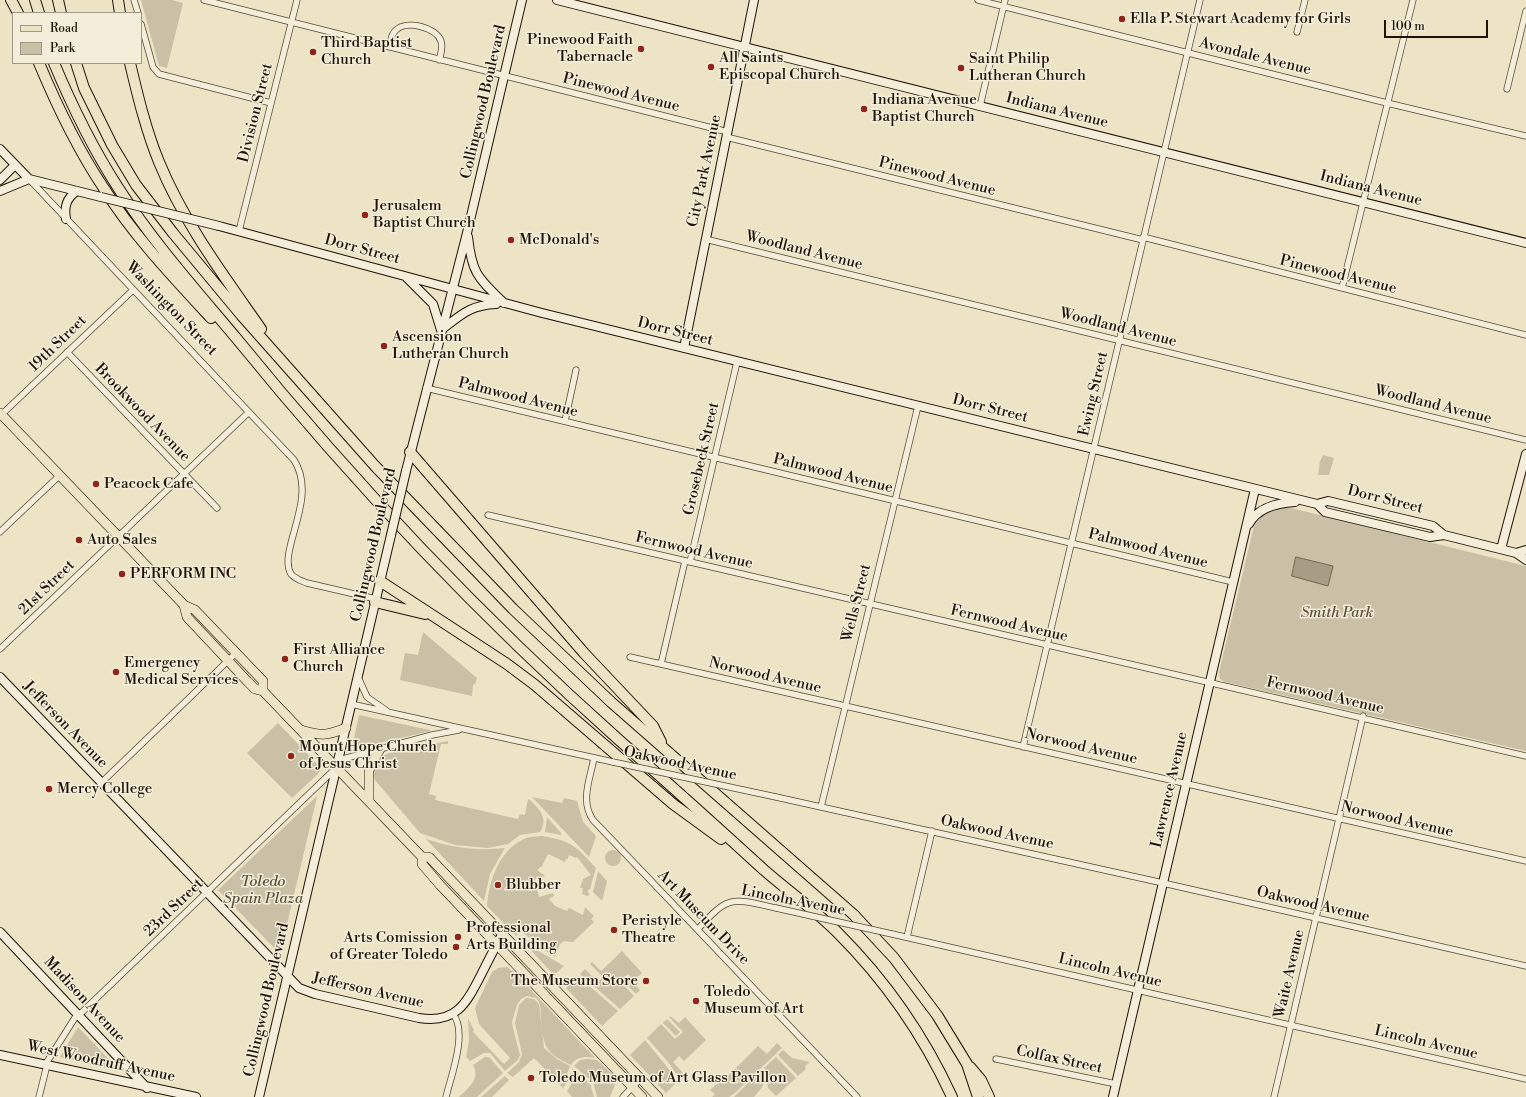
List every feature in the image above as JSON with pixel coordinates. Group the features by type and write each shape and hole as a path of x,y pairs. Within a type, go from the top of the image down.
{"highway":[{"path":"11,0 17,12"},
{"path":"35,0 39,12"},
{"path":"58,0 61,12"},
{"path":"118,0 120,12"},
{"path":"39,64 73,138 103,188 143,241 187,293 269,378"},
{"path":"54,64 86,133 117,186 179,269 269,378 343,464 501,631 561,688 771,876 837,932 888,989 906,1013 924,1042 952,1097"},
{"path":"76,64 84,88 112,145 136,185 178,239 242,316 381,471 513,609 605,697 854,915 894,958 945,1026 967,1064 978,1097"},
{"path":"130,64 150,138 180,206 205,248 284,362"},
{"path":"410,452 584,653 652,726 664,748"},
{"path":"380,581 507,664 535,685 673,804 771,876"},
{"path":"375,601 434,616"},
{"path":"967,1064 982,1080 989,1097"}],"main road":[{"path":"1,415 184,605 194,610 263,681 263,690"},
{"path":"184,605 187,617 255,689 263,690 301,730 338,763 369,801 422,857 422,864 642,1097"},
{"path":"301,730 327,735 346,728"},
{"path":"369,801 369,770 380,749"},
{"path":"422,857 429,857 658,1097"}],"street":[{"path":"134,0 138,12"},
{"name":"Pinewood Avenue","path":"204,0 727,134 1526,335"},
{"name":"Division Street","path":"239,231 297,0"},
{"name":"Collingwood Boulevard","path":"259,1097 410,452 468,233 522,0"},
{"name":"Indiana Avenue","path":"557,0 1526,243"},
{"name":"City Park Avenue","path":"684,348 754,0"},
{"name":"Avondale Avenue","path":"978,0 1387,103 1526,136"},
{"path":"980,106 1005,0"},
{"name":"Ewing Street","path":"1023,746 1200,0"},
{"path":"1297,32 1305,0"},
{"path":"1342,288 1413,0"},
{"path":"1507,89 1526,11"},
{"path":"390,47 393,33 400,28 412,26 429,30 437,34 441,40 442,48 439,60"},
{"path":"142,28 153,67 159,74 271,103"},
{"name":"Washington Street","path":"0,149 284,448 297,465 303,482 302,497 289,559 292,574 298,579 307,583 375,601"},
{"path":"0,180 16,165"},
{"path":"0,191 29,179"},
{"name":"Dorr Street","path":"29,179 239,231 504,304 737,362 1306,502 1317,504 1328,501 1344,504 1433,526 1444,535 1516,553 1526,560"},
{"path":"66,219 65,205 71,195 77,191"},
{"path":"468,233 474,270 479,279 504,304"},
{"name":"Woodland Avenue","path":"705,239 1526,440"},
{"path":"404,276 433,304 442,330 470,308 485,304 504,304"},
{"name":"19th Street","path":"1,415 133,290"},
{"name":"Brookwood Avenue","path":"68,352 217,508"},
{"name":"Grosebeck Street","path":"661,664 737,362"},
{"path":"565,421 576,370"},
{"name":"Palmwood Avenue","path":"426,388 1233,582"},
{"name":"Wells Street","path":"821,807 869,603 918,406"},
{"name":"21st Street","path":"0,649 249,412"},
{"path":"1501,549 1526,454"},
{"path":"0,532 59,476"},
{"name":"Lawrence Avenue","path":"1113,1097 1255,489"},
{"path":"1245,532 1254,517 1270,506 1288,502 1306,502"},
{"name":"Fernwood Avenue","path":"488,515 1046,645 1363,716 1526,756"},
{"path":"1516,553 1526,550"},
{"path":"101,783 236,653"},
{"name":"Norwood Avenue","path":"630,657 1526,861"},
{"name":"Oakwood Avenue","path":"358,676 367,697 390,713"},
{"name":"Jefferson Avenue","path":"0,677 208,892 286,977 299,988 308,992 428,1020 444,1018 453,1014"},
{"name":"Oakwood Avenue","path":"351,704 932,831 1526,966"},
{"name":"Waite Avenue","path":"1274,1097 1363,716"},
{"name":"Oakwood Avenue","path":"338,763 380,749 461,729"},
{"name":"Art Museum Drive","path":"594,758 586,797 589,813 857,1097"},
{"name":"23rd Street","path":"39,1097 46,1065 78,1014 316,790 338,763"},
{"path":"907,937 932,831"},
{"name":"Lincoln Avenue","path":"698,929 719,907 729,902 741,901 907,937 1526,1079"},
{"name":"Madison Avenue","path":"0,932 147,1088"},
{"path":"446,1097 459,1042 459,1027 457,1018 453,1014 466,1002 503,933"},
{"name":"West Woodruff Avenue","path":"0,1054 147,1088 196,1097"},
{"name":"Colfax Street","path":"996,1059 1116,1084"},
{"path":"623,1097 640,1079"}],"green space":[{"path":"141,0 172,0 183,3 167,68 159,66"},
{"path":"1323,455 1334,458 1329,475 1318,475 1320,461"},
{"name":"Smith Park","path":"1279,508 1291,508 1526,566 1526,751 1225,682 1220,679 1219,672 1254,526 1262,515"},
{"path":"423,632 477,678 475,684 473,685 472,696 400,680 405,653 418,655"},
{"path":"359,715 431,731 357,748 356,744 353,743"},
{"path":"278,723 321,768 318,774 292,798 247,753"},
{"path":"448,741 448,744 441,744 429,794 436,796 435,800 518,819 520,814 525,815 528,799 542,814 544,822 540,832 520,835 508,844 488,848 455,845 420,833 375,780 373,773 383,756 389,753"},
{"name":"Toledo Spain Plaza","path":"317,797 280,954 218,890"},
{"path":"532,797 562,803 564,798 577,801 583,822 596,836 589,857"},
{"path":"547,817 561,833 561,835 545,832"},
{"path":"542,836 561,840 573,846 596,868 590,889 587,891 590,894 587,896 582,894 583,888 580,888 583,879 591,875 577,857 576,858 569,855 565,862 548,854 542,866 537,870 545,876 535,879 539,897 553,893 554,896 549,899 555,906 567,911 569,908 583,915 585,907 594,916 591,919 594,922 573,942 564,941 560,944 555,957 533,943 532,940 521,931 516,936 487,906 493,877 502,858 515,844 526,838"},
{"path":"426,839 446,845 465,848 505,848 490,874 484,901"},
{"path":"613,850 619,852 621,858 619,864 613,866 607,864 605,858 607,852"},
{"path":"598,871 607,881 602,901 593,892"},
{"path":"523,942 564,966 554,975"},
{"path":"622,951 642,973 634,980 628,974 620,981 634,996 620,1009 580,974 585,969 598,982 603,977 590,964 592,962 601,971"},
{"path":"507,967 516,974 595,1058 582,1058 576,1060 571,1065 556,1057 547,1048 545,1042 539,1003 536,998 527,996 521,999 517,1005 512,1022 520,1055 518,1060 505,1071 490,1053 484,1053 470,1061 466,1057 469,1040 468,1018 474,1030 473,1032 504,1064 510,1058 479,1024 475,1008 492,972 498,968"},
{"path":"578,976 618,1011 602,1026 566,988"},
{"path":"628,977 640,990 636,994 623,981"},
{"path":"526,998 534,999 539,1004 544,1048 557,1059 570,1066 567,1074 568,1081 563,1088 534,1058 513,1077 507,1073 519,1062 522,1054 515,1023 519,1005"},
{"path":"670,1016 679,1023 685,1017 706,1040 684,1061 679,1056 673,1062 683,1073 679,1078 668,1062 647,1038 661,1024 675,1039 683,1032 669,1017"},
{"path":"667,1019 680,1032 676,1036 663,1023"},
{"path":"78,1027 120,1071 60,1057"},
{"path":"645,1040 672,1073 677,1082 666,1093 630,1055"},
{"path":"777,1043 782,1048 736,1092 729,1097 712,1097 715,1094 710,1090 720,1081 722,1082 758,1046 767,1054"},
{"path":"783,1050 792,1058 810,1062 805,1066 806,1069 798,1076 778,1055"},
{"path":"485,1057 489,1057 503,1073 477,1097 459,1097 469,1087 474,1079 475,1070 473,1065"},
{"path":"776,1057 796,1078 776,1096 768,1088 764,1068"},
{"path":"580,1060 597,1060 615,1077 615,1085 610,1097 597,1097 593,1082 574,1066"},
{"path":"572,1068 590,1083 594,1097 572,1097 567,1091 571,1085"},
{"path":"761,1070 763,1086 754,1097 734,1097"},
{"path":"505,1076 509,1080 492,1097 481,1097"}],"shaded area":[{"path":"1296,557 1333,566 1328,586 1292,576"}],"place":[{"name":"Ella P. Stewart Academy for Girls","path":"1122,19"},
{"name":"Pinewood Faith Tabernacle","path":"641,49"},
{"name":"Third Baptist Church","path":"313,52"},
{"name":"All Saints Episcopal Church","path":"711,67"},
{"name":"Saint Philip Lutheran Church","path":"961,68"},
{"name":"Indiana Avenue Baptist Church","path":"864,109"},
{"name":"Jerusalem Baptist Church","path":"365,215"},
{"name":"McDonald's","path":"511,240"},
{"name":"Ascension Lutheran Church","path":"384,346"},
{"name":"Peacock Cafe","path":"96,484"},
{"name":"Auto Sales","path":"79,540"},
{"name":"PERFORM INC","path":"122,574"},
{"name":"First Alliance Church","path":"285,659"},
{"name":"Emergency Medical Services","path":"116,672"},
{"name":"Mount Hope Church of Jesus Christ","path":"291,756"},
{"name":"Mercy College","path":"49,789"},
{"name":"Blubber","path":"498,885"},
{"name":"Peristyle Theatre","path":"614,930"},
{"name":"Professional Arts Building","path":"458,937"},
{"name":"Arts Comission of Greater Toledo","path":"456,947"},
{"name":"The Museum Store","path":"646,981"},
{"name":"Toledo Museum of Art","path":"696,1001"},
{"name":"Toledo Museum of Art Glass Pavillon","path":"531,1078"}]}
